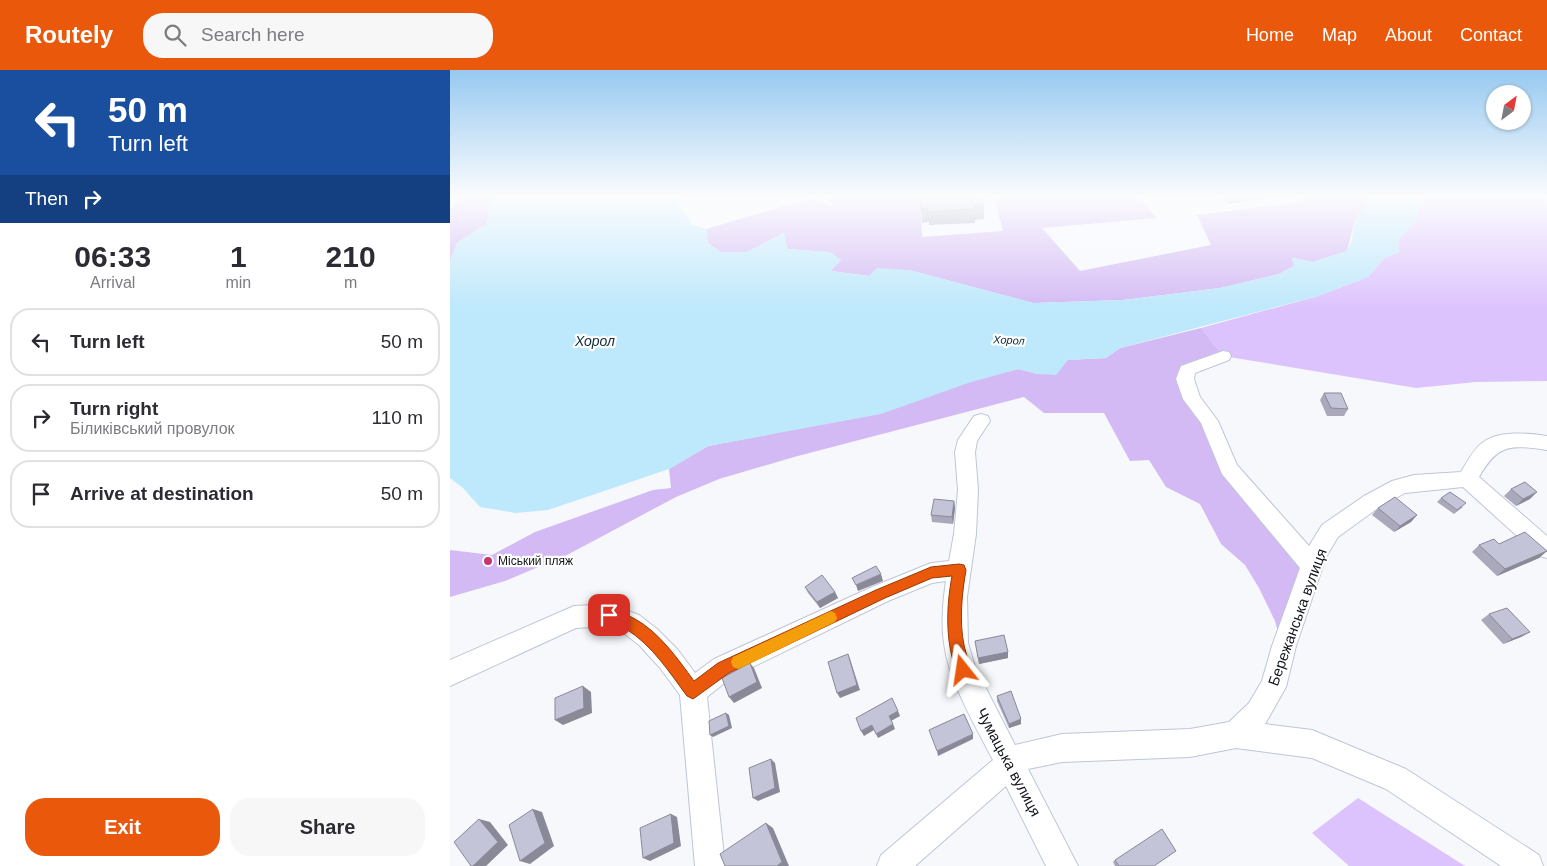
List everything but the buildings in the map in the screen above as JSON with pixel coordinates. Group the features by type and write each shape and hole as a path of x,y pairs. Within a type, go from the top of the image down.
{"street":[{"path":"1223,356 1187,370 1185,378 1192,399 1209,421 1228,469 1312,566"},
{"name":"Чумацька вулиця","path":"981,421 968,440 965,452 968,490 965,534 955,597 956,643 963,670 988,723 1063,866"},
{"path":"1547,443 1536,441 1502,442 1492,446 1482,456 1467,479 1547,549"},
{"name":"Бережанська вулиця","path":"1236,734 1258,712 1273,687 1284,646 1316,554 1330,531 1371,502 1399,487 1467,479"},
{"path":"693,691 723,668 880,594 931,572 959,570"},
{"path":"450,673 574,617 609,615 630,623 648,637 669,659 693,691 710,866"},
{"path":"892,866 1010,763 1023,756 1062,748 1190,743 1236,734 1312,744 1396,779 1528,866"}],"shaded area":[{"path":"450,234 471,234 458,242 450,260"},
{"path":"707,234 782,234 747,252 720,252 708,243"},
{"path":"784,234 922,234 922,237 961,234 1047,234 1080,271 1211,245 1206,234 1351,234 1347,251 1313,262 1292,258 1294,266 1279,274 1220,288 1123,300 1033,303 909,270 870,276 830,271 841,260 829,252 787,249"},
{"path":"1403,234 1547,234 1547,381 1476,382 1416,388 1223,356 1201,328 1318,296 1368,277 1384,258 1399,252 1398,239"},
{"path":"1201,328 1223,356 1187,370 1229,469 1312,566 1283,651 1275,621 1259,588 1245,565 1221,544 1200,504 1166,487 1149,460 1130,461 1104,413 1044,413 1024,397 794,457 719,479 676,497 567,555 505,581 450,597 450,550 492,555 535,532 653,490 671,488 669,469 708,446 767,435 1018,369 1038,374 1067,360 1106,358 1120,348"},
{"path":"1358,798 1465,866 1349,866 1312,833"}],"water":[{"name":"Хорол","path":"471,234 707,234 708,243 720,252 747,252 785,234 787,249 830,252 841,260 831,271 869,276 877,268 909,270 1034,303 1123,300 1220,288 1279,274 1294,266 1292,258 1313,262 1347,251 1353,234 1403,234 1398,239 1399,252 1384,258 1368,277 1318,296 1120,348 1106,358 1068,360 1056,375 1038,374 1018,369 968,383 881,414 708,446 669,469 548,510 516,513 480,507 463,488 450,478 450,260 458,242"}],"slow traffic":[{"path":"738,662 831,618"}],"place":[{"name":"Міський пляж","path":"488,561"}],"route":[{"path":"609,615 630,623 648,637 669,659 693,691 723,668 880,594 931,572 959,570 955,597 956,643 963,670"}]}
